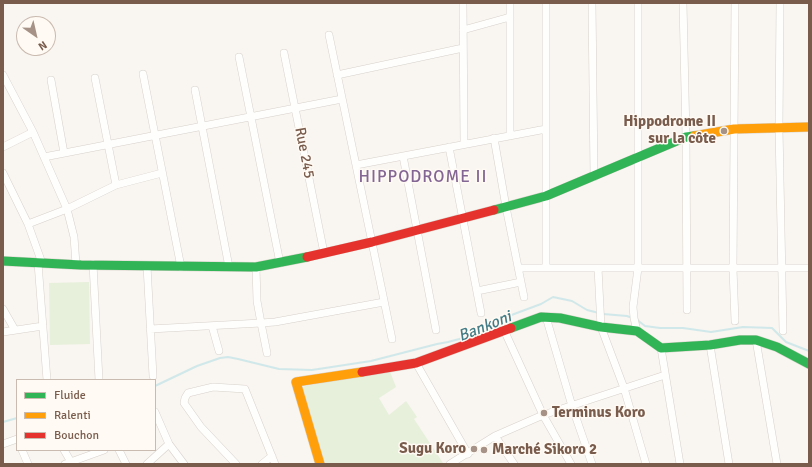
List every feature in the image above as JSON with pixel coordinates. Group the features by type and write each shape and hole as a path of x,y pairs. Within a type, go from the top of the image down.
{"street":[{"path":"463,3 464,144"},
{"path":"510,3 510,135"},
{"path":"546,3 546,267"},
{"path":"592,3 594,177"},
{"path":"637,331 633,307 638,268 638,3"},
{"path":"683,3 686,137 686,310"},
{"path":"735,3 733,268 735,321"},
{"path":"780,3 779,128 783,331"},
{"path":"463,30 510,17"},
{"path":"329,36 392,339"},
{"path":"337,75 463,48"},
{"name":"Rue 245","path":"284,53 324,253"},
{"path":"239,57 280,263"},
{"path":"143,74 181,267"},
{"path":"3,75 33,132 67,209 74,237 76,264"},
{"path":"95,78 116,185"},
{"path":"51,80 64,152"},
{"path":"195,90 229,267"},
{"path":"44,157 342,99"},
{"path":"3,261 181,267 256,267 372,242 546,196 686,137 734,129 809,127"},
{"path":"356,165 546,129"},
{"path":"3,147 33,132"},
{"path":"494,138 524,297"},
{"path":"449,147 481,313"},
{"path":"403,156 436,330"},
{"path":"3,173 28,224 40,263 47,379"},
{"path":"28,224 67,209 116,185 162,173"},
{"path":"93,264 99,379"},
{"path":"147,266 153,376"},
{"path":"256,267 256,301 267,353"},
{"path":"518,268 809,268"},
{"path":"598,268 601,303 601,327 624,388 646,464"},
{"path":"476,290 521,282"},
{"path":"150,330 275,322 384,302"},
{"path":"3,309 15,330"},
{"path":"320,464 296,382 416,362 541,317 560,318 601,327 637,331 661,348 710,345 740,340 756,340 777,347 809,367"},
{"path":"546,317 572,406 592,464"},
{"path":"3,332 43,326"},
{"path":"212,326 219,351"},
{"path":"504,330 543,415 571,464"},
{"path":"756,340 777,464"},
{"path":"710,345 729,464"},
{"path":"661,348 680,464"},
{"path":"416,362 468,454"},
{"path":"450,464 462,461 468,454 495,436 543,415 665,375"},
{"path":"236,464 201,427 184,403 188,393 213,387 245,389 275,464"},
{"path":"156,414 169,444 184,464"},
{"path":"495,436 514,464"},
{"path":"3,444 16,439"},
{"path":"147,464 169,444"},
{"path":"22,451 28,464"},
{"path":"64,451 68,463 101,451"},
{"path":"120,451 126,464"},
{"path":"262,464 272,456"}],"green space":[{"path":"89,282 90,344 50,345 49,283"},
{"path":"389,369 396,387 379,398 389,415 406,401 417,417 414,419 443,463 324,464 322,453 301,387"}],"waterway":[{"name":"Bankoni","path":"156,386 197,366 220,358 228,357 279,369 312,370 371,361 467,337 498,320 541,304 553,297 572,301 587,310 599,313"},
{"name":"Bankoni","path":"603,314 627,316 632,318"},
{"name":"Bankoni","path":"636,319 645,326 660,328 683,328 711,332 743,327 772,328 786,342 809,351"},
{"name":"Bankoni","path":"3,422 16,418"}],"traffic: fast":[{"path":"494,210 546,196 686,137 694,136"},
{"path":"3,261 81,265 256,267 307,257"},
{"path":"511,328 541,317 560,318 601,327 637,331 661,348 710,345 740,340 756,340 777,347 809,364"}],"traffic: slow":[{"path":"694,136 734,129 809,127"},
{"path":"320,464 296,382 362,372"}],"traffic: jam":[{"path":"307,257 372,242 494,210"},
{"path":"362,372 416,363 511,328"}],"place":[{"name":"Hippodrome II sur la côte","path":"724,131"},
{"name":"Terminus Koro","path":"544,413"},
{"name":"Sugu Koro","path":"474,449"},
{"name":"Marché Sikoro 2","path":"484,450"}],"district":[{"name":"HIPPODROME II","path":"423,178"}]}
